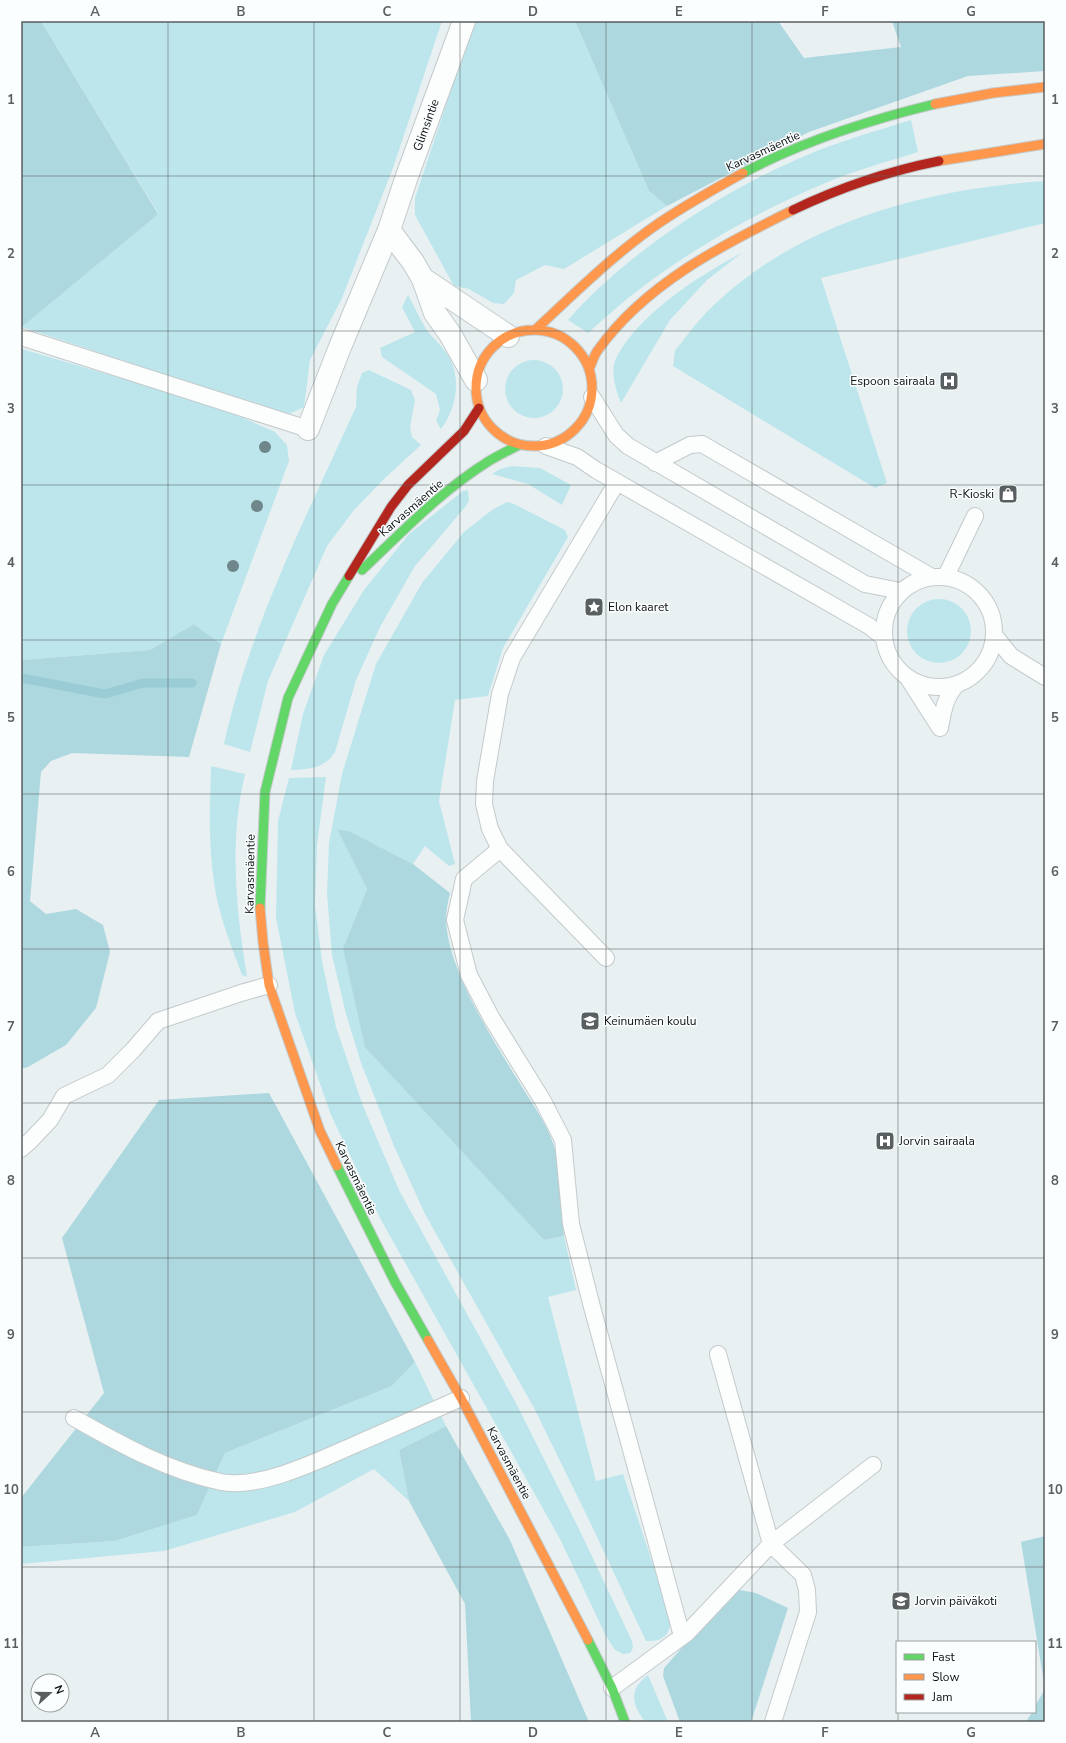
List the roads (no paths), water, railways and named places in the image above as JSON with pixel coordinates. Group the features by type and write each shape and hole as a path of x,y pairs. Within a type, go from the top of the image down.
{"main road":[{"name":"Karvasmäentie","path":"535,330 612,261 658,224 727,182 788,152 845,129 921,106 1008,90 1045,87"},
{"path":"589,369 598,350 622,322 657,290 697,263 740,237 776,219 830,194 877,177 928,163 983,152 1045,144"},
{"path":"535,330 549,332 562,337 574,345 583,356 589,369 592,383 592,397 588,411 577,428 560,441 546,446 532,447 519,445 506,440 494,432 485,421 475,394 479,366 486,354 496,344 508,336 521,331 535,330"},
{"name":"Karvasmäentie","path":"479,408 464,431 408,485 391,507 332,604 288,698 265,792 260,902 263,942 269,986 320,1131 361,1217 392,1276 461,1398 558,1581 612,1688 625,1722"},
{"name":"Karvasmäentie","path":"332,604 377,554 417,518 468,475 490,460 519,445"}],"street":[{"name":"Glimsintie","path":"308,429 340,347 389,230 407,176 464,21"},
{"path":"389,230 413,262 423,279 435,313 450,334 476,380"},
{"path":"423,279 508,336"}],"lane":[{"path":"21,337 308,429"},
{"path":"592,397 616,435 628,446 865,584 900,591"},
{"path":"655,462 690,444 702,444 930,576"},
{"path":"546,446 577,457 617,482 869,626 883,637"},
{"path":"606,958 500,849 490,829 484,804 485,781 500,694 512,658 617,482"},
{"path":"946,576 975,516"},
{"path":"908,678 923,685 939,688 956,685 971,678 983,666 991,651 994,635 993,618 987,603 976,590 962,581 946,576 930,576 914,582 900,591 890,604 884,620 883,637 890,658 896,667 908,678 940,728 943,706 948,694 956,685"},
{"path":"994,635 1011,656 1045,677"},
{"path":"500,849 464,879 454,920 469,975 491,1017 543,1101 563,1140 573,1232 682,1636"},
{"path":"21,1149 50,1120 64,1096 108,1076 158,1021 241,993 269,986"},
{"path":"718,1354 771,1544 802,1575 807,1590 808,1612 773,1722"},
{"path":"74,1418 121,1444 177,1470 222,1482 256,1482 298,1469 461,1398"},
{"path":"612,1688 682,1636 771,1544 873,1465"}],"waterway":[{"path":"21,678 105,694 143,683 192,683"}],"place":[{"name":"Espoon sairaala","path":"949,381"},
{"name":"R-Kioski","path":"1008,494"},
{"name":"Elon kaaret","path":"594,607"},
{"name":"Keinumäen koulu","path":"590,1021"},
{"name":"Jorvin sairaala","path":"885,1141"},
{"name":"Jorvin päiväkoti","path":"901,1601"}]}
